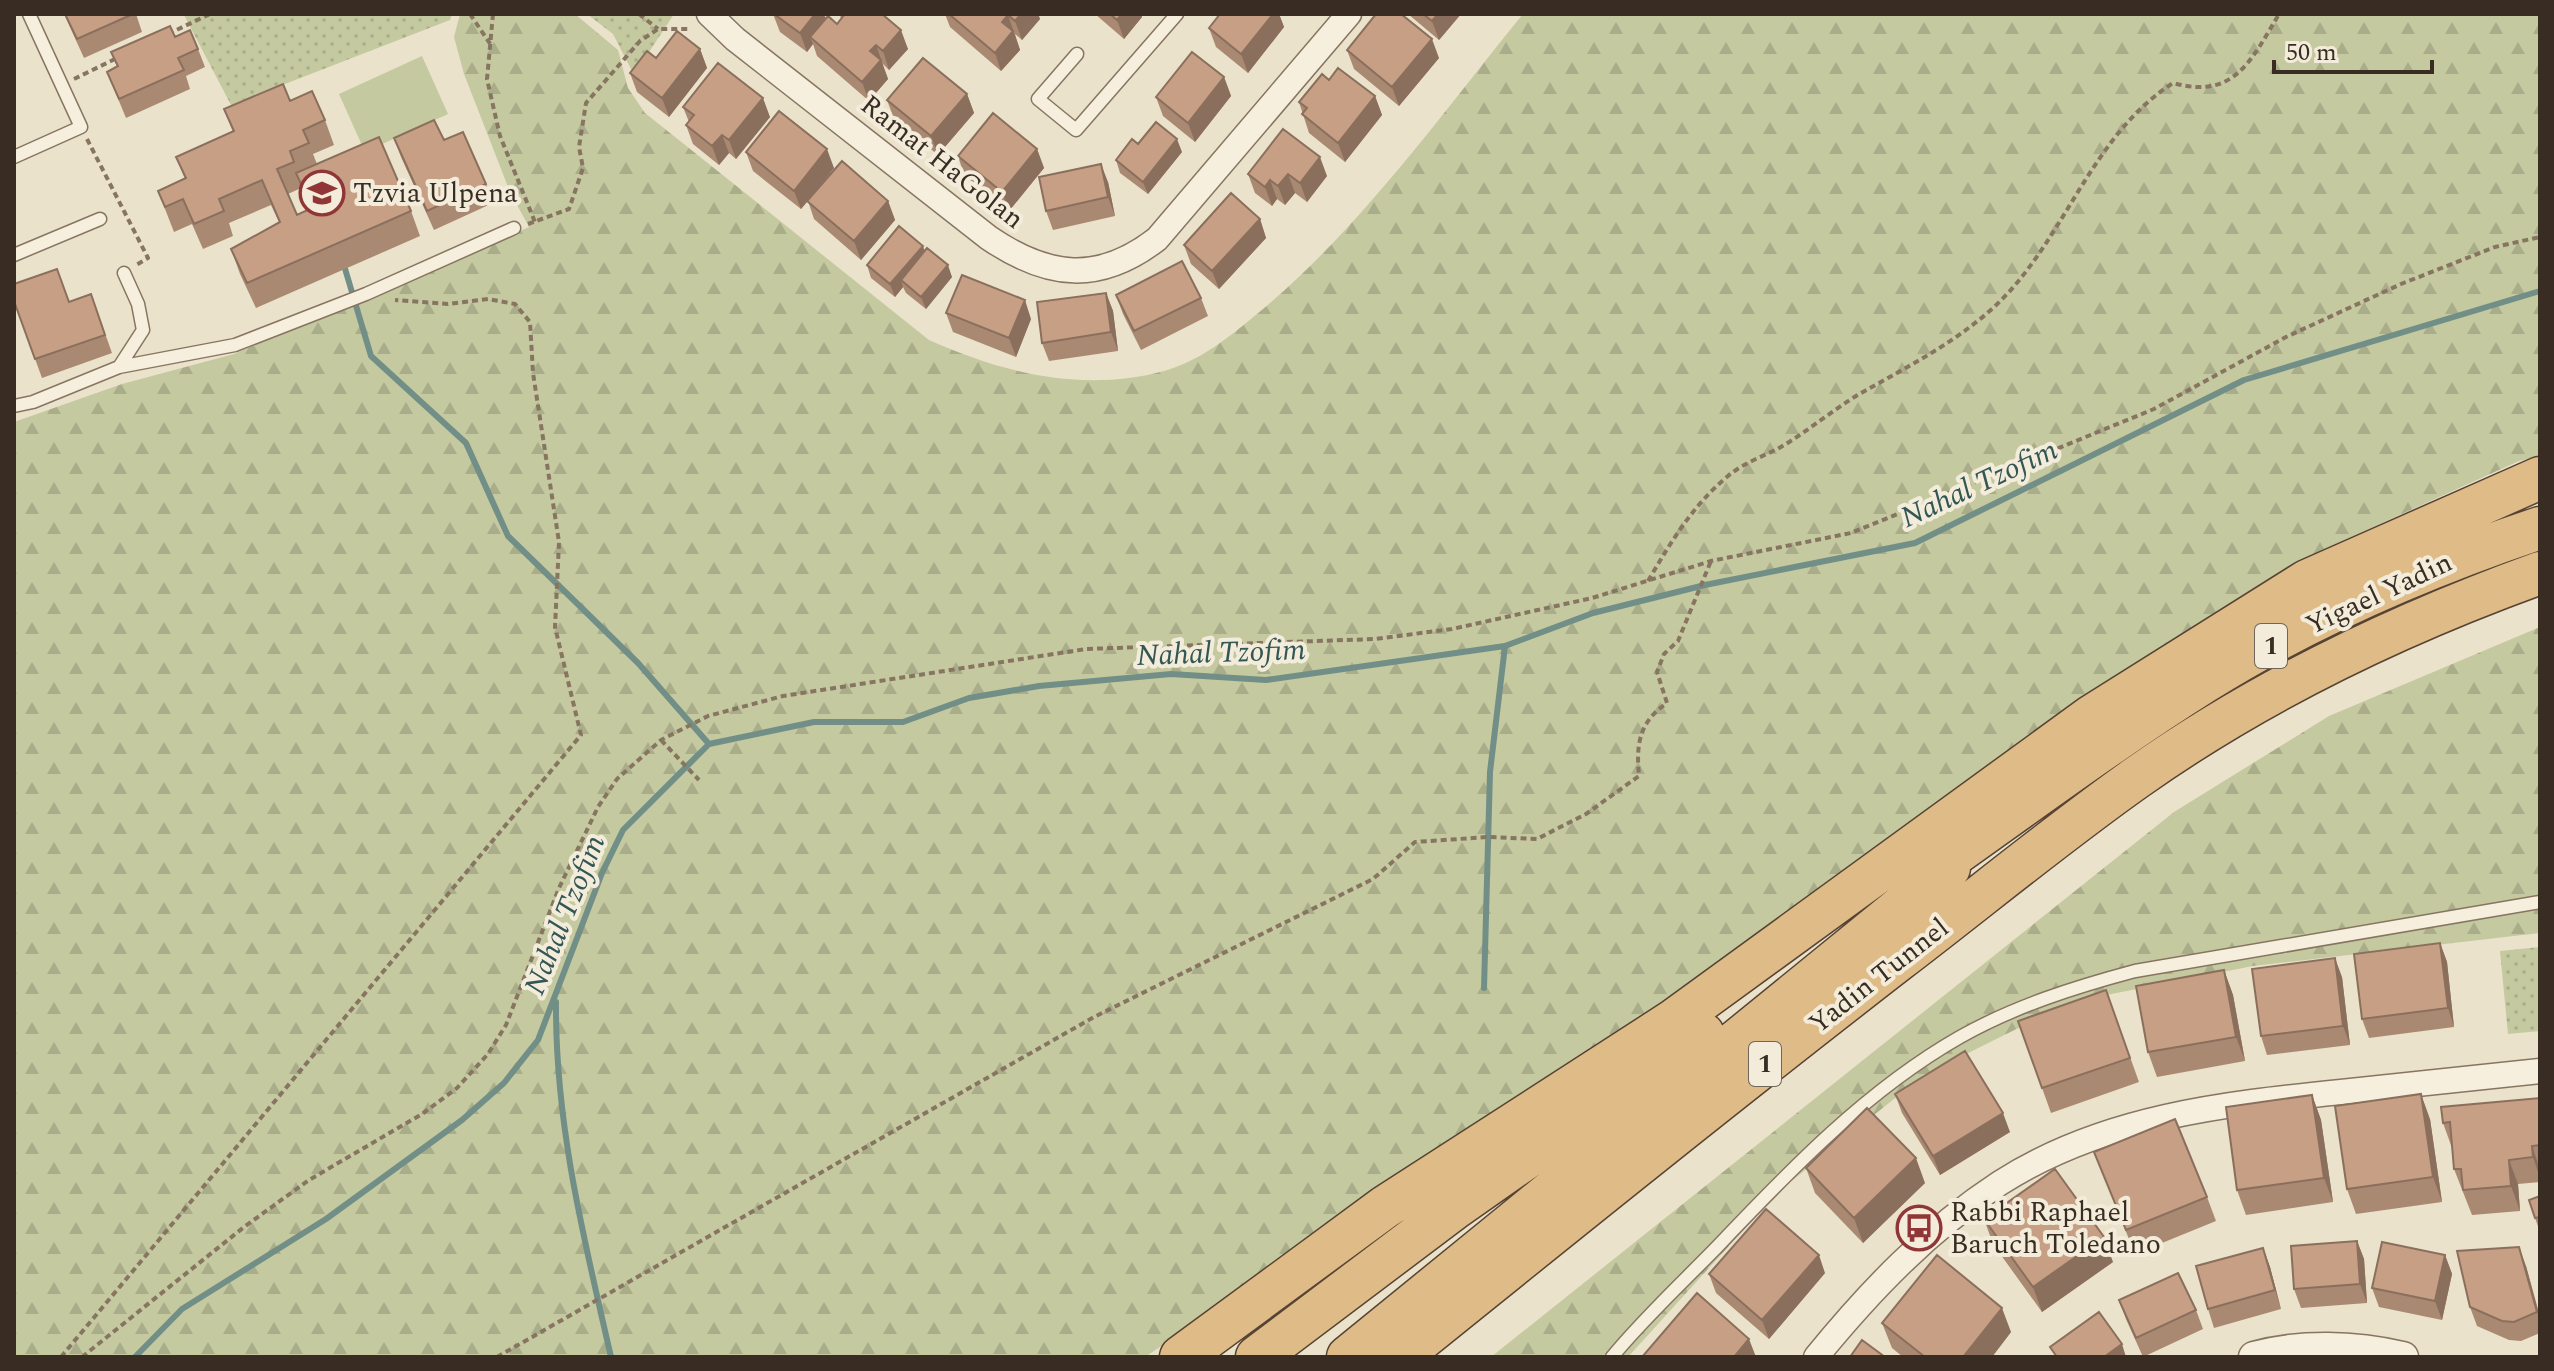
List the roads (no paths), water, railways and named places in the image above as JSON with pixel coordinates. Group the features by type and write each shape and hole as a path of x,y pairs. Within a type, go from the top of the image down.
{"highway":[{"path":"1181,1357 1385,1207 1673,1021 2092,716 2307,581 2540,478"},
{"name":"Yigael Yadin","path":"2024,806 2103,749 2219,674 2388,587 2474,550 2540,528"},
{"name":"Yigael Yadin","path":"2136,778 2229,719 2330,663 2402,629 2540,573"},
{"path":"1434,1357 1734,1115 2136,778"},
{"name":"Yadin Tunnel","path":"1399,1357 1746,1077 2136,778"},
{"path":"1257,1357 1456,1207 2024,806"},
{"name":"Yadin Tunnel","path":"1348,1357 2024,806"}],"street":[{"name":"Ramat HaGolan","path":"712,17 989,238 1035,264 1079,272 1119,263 1157,239 1349,14"},
{"path":"1816,1357 1890,1273 1956,1215 2002,1182 2079,1143 2159,1117 2247,1101 2540,1071"},
{"path":"2254,1357 2283,1349 2316,1349 2366,1351 2403,1357"}],"lane":[{"path":"14,157 81,127 29,14"},
{"path":"1077,54 1038,99 1076,130 1177,14"},
{"path":"14,255 100,219"},
{"path":"14,406 33,402 119,367 235,345 366,294 514,228"},
{"path":"119,367 143,330 138,304 124,273"},
{"path":"1612,1357 1794,1167 1855,1112 1959,1038 2001,1017 2077,986 2135,971 2540,902"}],"waterway":[{"path":"343,262 371,356 466,443 508,536 638,663 709,744"},
{"name":"Nahal Tzofim","path":"135,1357 182,1309 326,1219 462,1120 504,1083 538,1040 602,873 623,830 709,744 814,722 903,722 969,698 1039,686 1171,674 1266,680 1505,646 1593,613 1705,585 1915,543 2244,380 2540,291"},
{"path":"1484,988 1490,772 1505,646"},
{"path":"556,1002 560,1092 566,1137 581,1225 611,1357"}],"place":[{"name":"Tzvia Ulpena","path":"322,193"},
{"name":"Rabbi Raphael Baruch Toledano","path":"1919,1228"}]}
